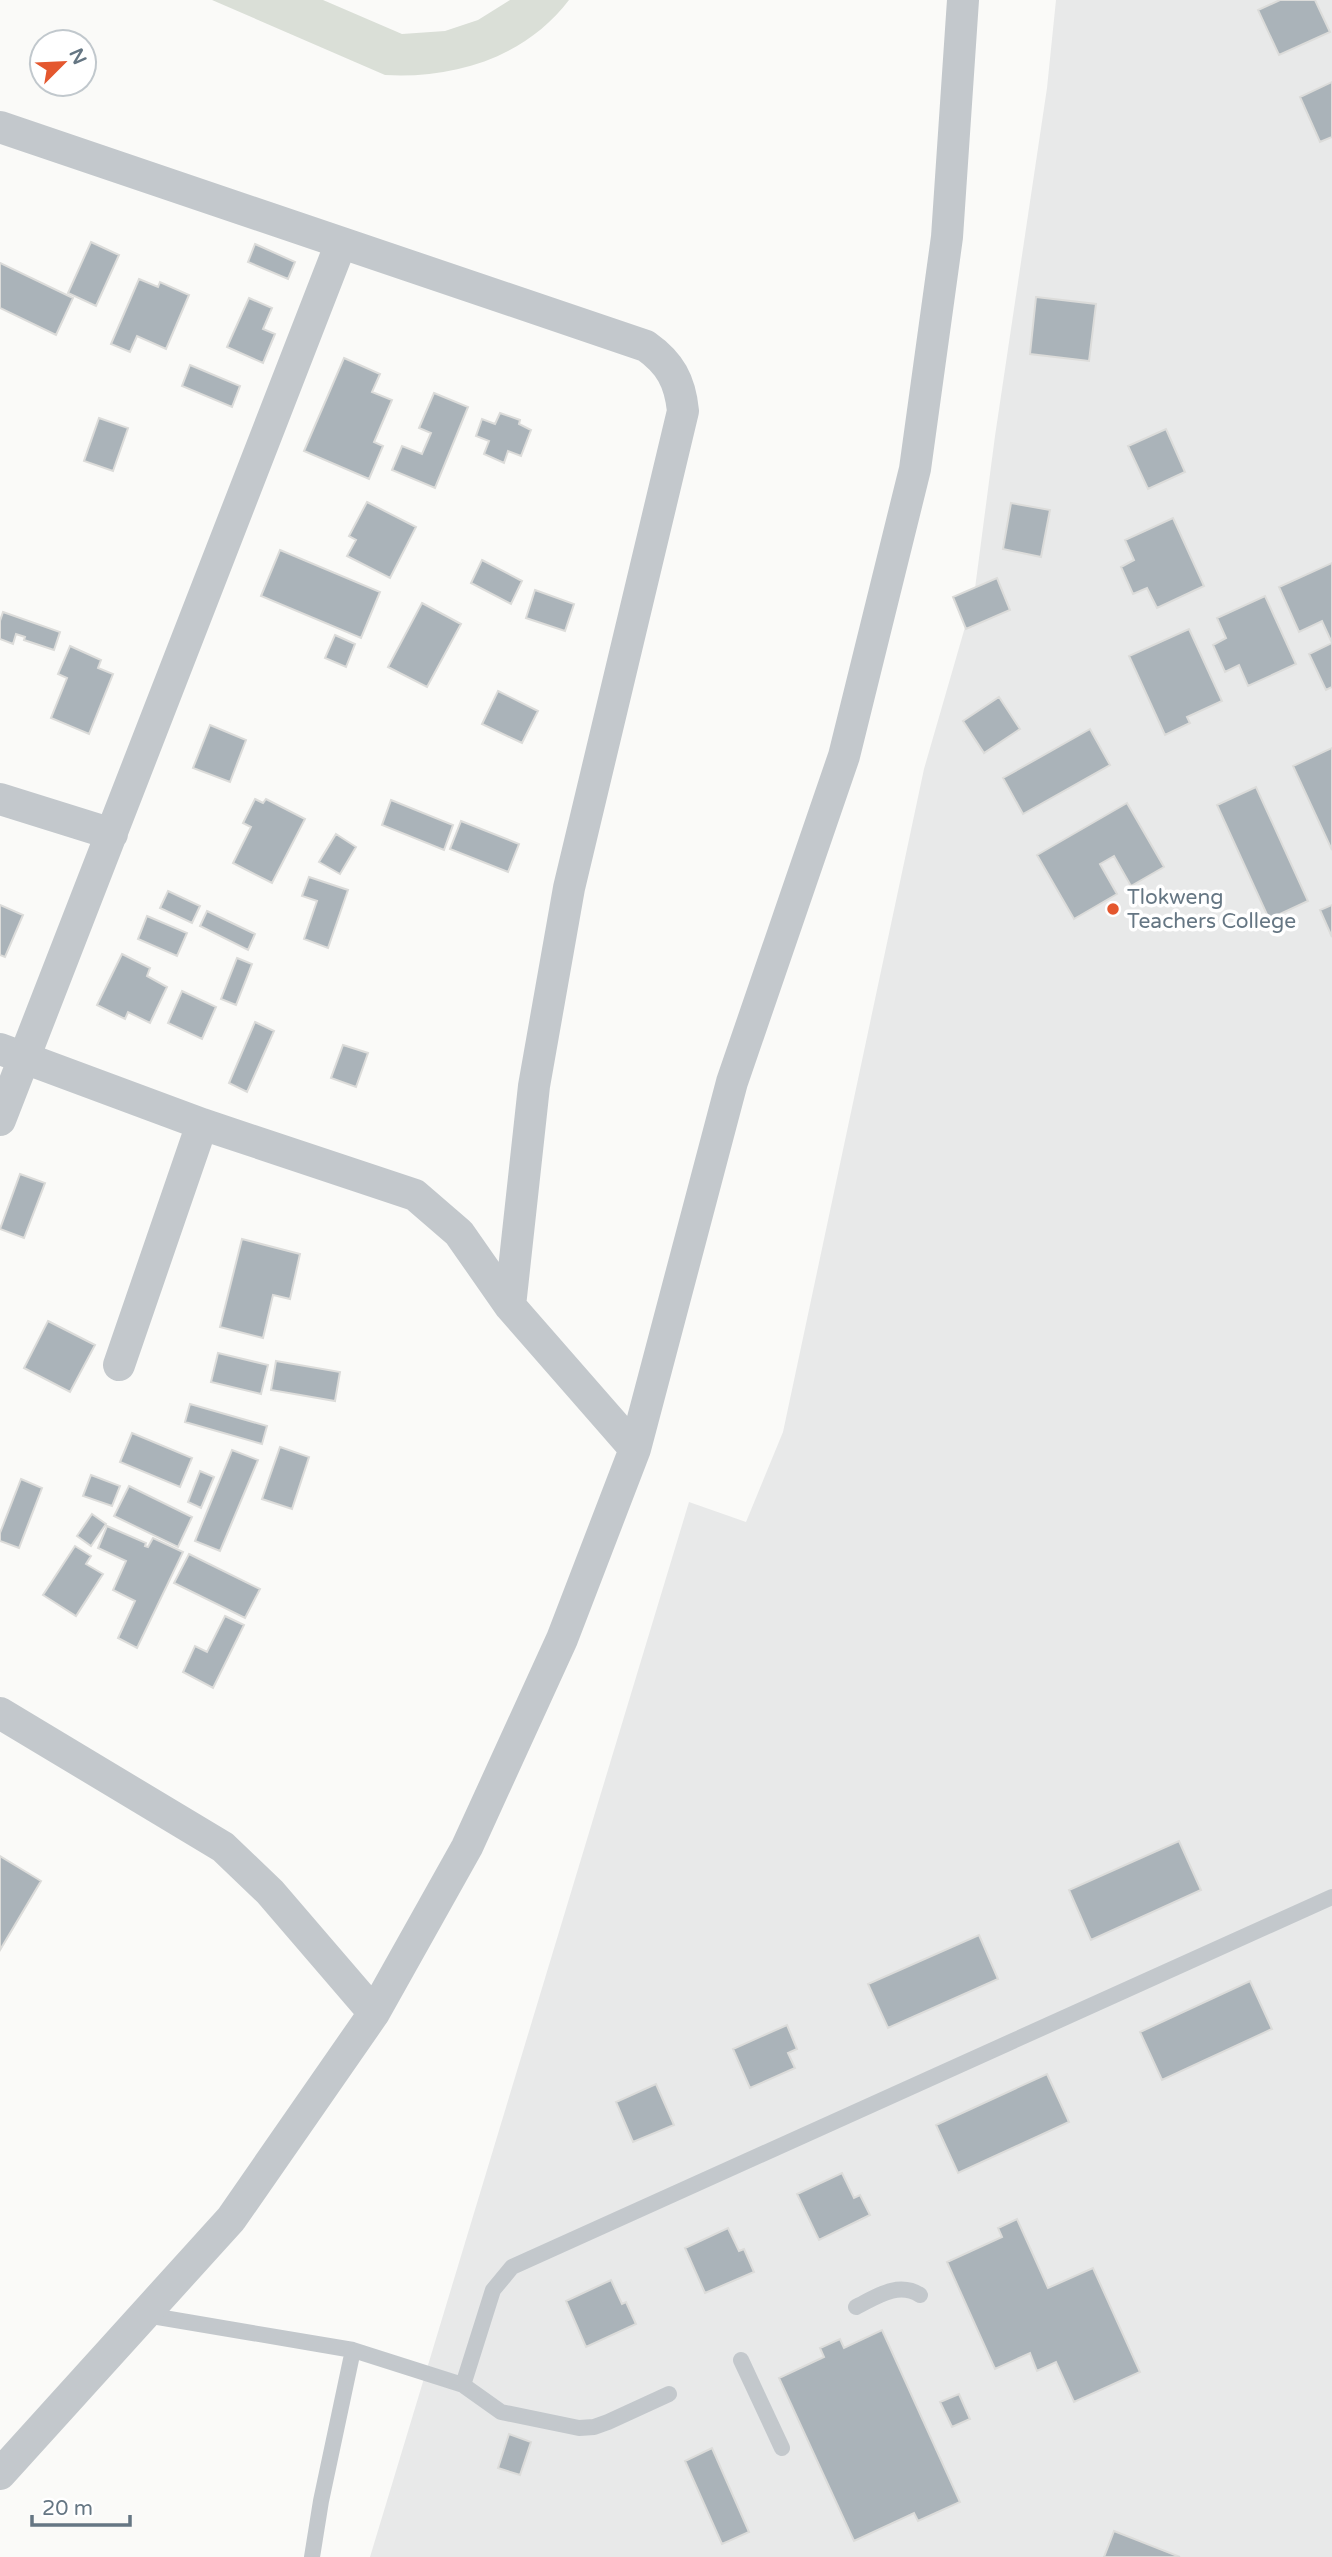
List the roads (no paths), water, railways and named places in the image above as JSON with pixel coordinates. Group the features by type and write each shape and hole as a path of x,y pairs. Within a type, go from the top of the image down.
{"street":[{"path":"0,2474 231,2219 374,2014 467,1847 562,1639 635,1449 732,1082 844,755 915,469 947,237 963,0"},
{"path":"0,127 646,346 660,356 673,371 681,390 683,411 569,888 534,1086 510,1306"},
{"path":"0,1120 13,1054 112,834 341,243"},
{"path":"0,799 112,834"},
{"path":"13,1054 202,1124 415,1195 459,1233 510,1306 635,1449"},
{"path":"119,1365 202,1124"},
{"path":"0,1713 223,1847 270,1892 374,2014"}],"lane":[{"path":"463,2385 494,2290 512,2267 1332,1897"},
{"path":"856,2307 891,2290 906,2289 920,2295"},
{"path":"146,2315 353,2350 463,2385 501,2412 579,2428 608,2422 669,2394"},
{"path":"312,2557 353,2350"},
{"path":"741,2360 782,2448"}],"place":[{"name":"Tlokweng Teachers College","path":"1113,909"}]}
